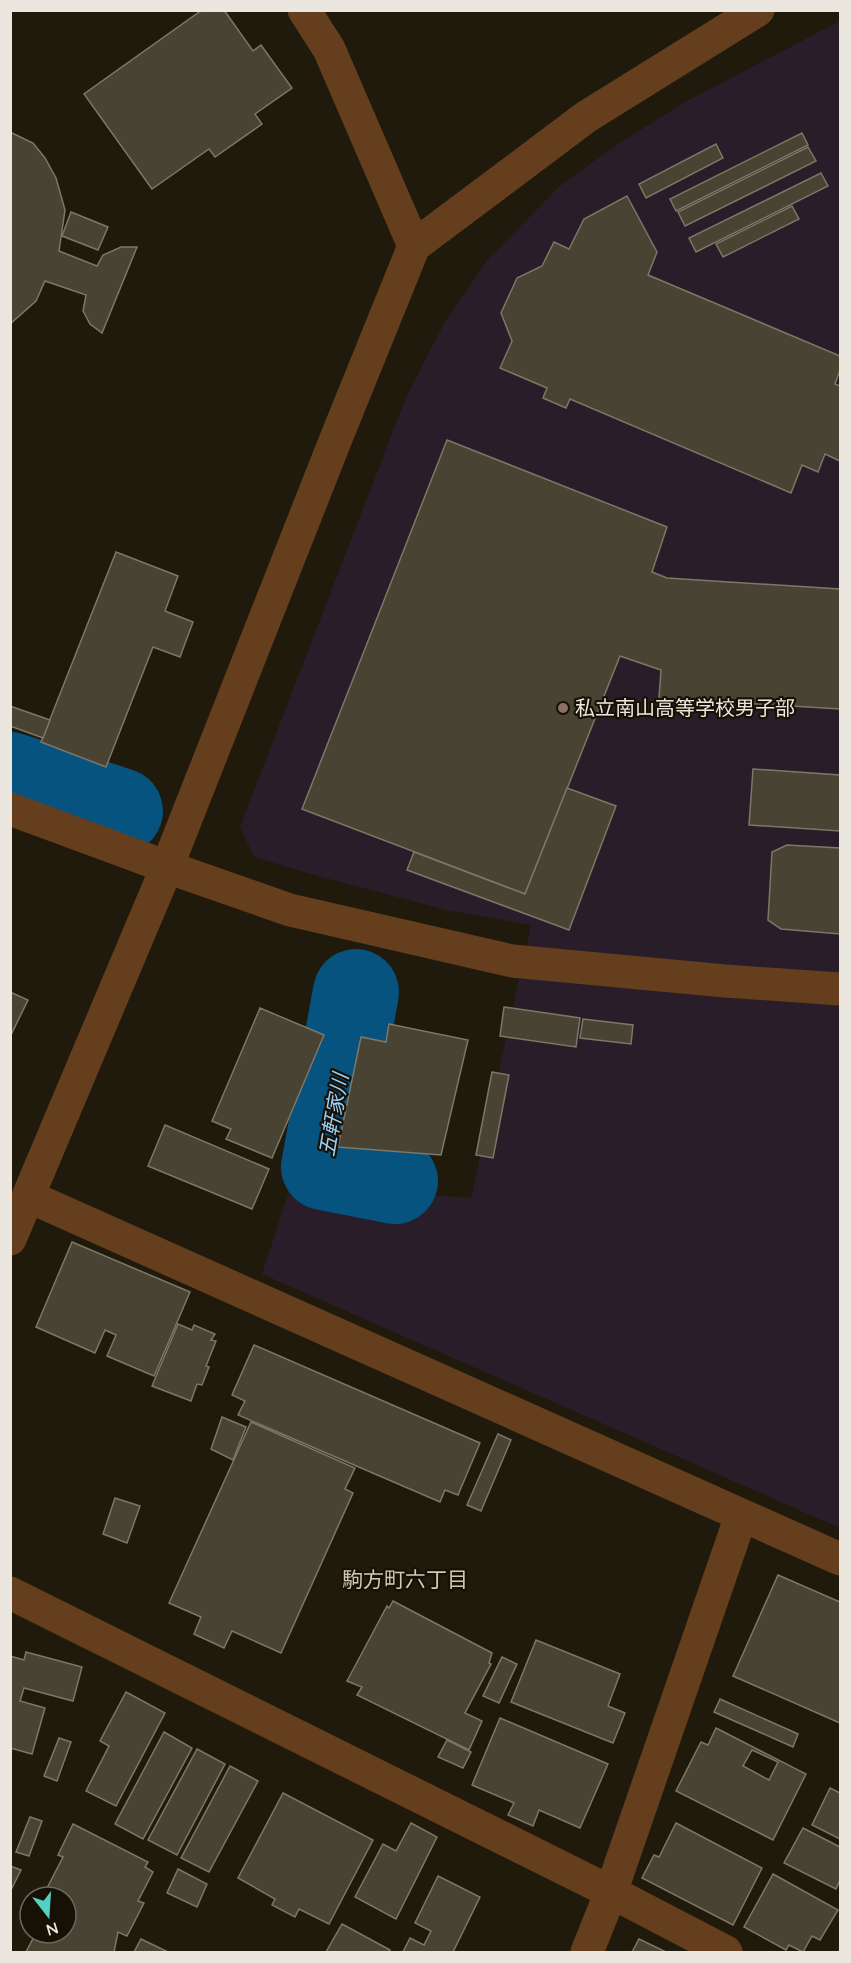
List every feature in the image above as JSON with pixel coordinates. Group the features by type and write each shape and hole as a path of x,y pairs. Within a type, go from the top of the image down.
{"street":[{"path":"304,10 329,49 414,246"},
{"path":"10,1239 30,1197 167,867 414,246 586,117 758,10"},
{"path":"10,809 290,910 512,961 725,981 840,989"},
{"path":"30,1197 840,1559"},
{"path":"587,1953 612,1892 741,1516"},
{"path":"10,1593 612,1892 726,1953"}],"shaded area":[{"name":"私立南山高等学校男子部","path":"840,21 840,1528 262,1274 291,1185 471,1198 531,925 446,910 254,857 240,827 407,395 446,320 489,258 560,186 621,142 685,102"}],"building":[{"path":"202,10 224,10 253,51 261,45 292,88 255,114 262,124 215,157 209,149 152,189 84,94"},
{"path":"10,132 33,143 56,178 65,210 59,251 97,266 103,255 121,247 137,247 102,333 90,324 83,311 86,295 45,281 36,301 10,324"},
{"path":"802,133 808,145 676,211 670,199"},
{"path":"716,144 723,158 646,198 639,184"},
{"path":"808,147 816,161 685,226 678,212"},
{"path":"821,173 828,186 696,252 689,238"},
{"path":"627,196 657,252 648,275 840,356 840,370 835,384 840,386 840,461 825,454 818,472 802,465 791,493 570,399 566,408 543,398 547,388 500,368 512,341 501,313 517,278 542,266 554,242 569,249 584,219"},
{"path":"792,206 799,219 723,257 716,244"},
{"path":"71,212 108,227 98,250 62,236"},
{"path":"447,440 667,527 652,572 667,578 840,589 840,709 659,698 661,670 620,656 525,894 302,809"},
{"path":"116,552 178,576 165,611 193,622 180,657 153,647 106,767 41,742"},
{"path":"10,706 50,720 43,738 10,726"},
{"path":"753,769 840,775 840,831 749,825"},
{"path":"567,788 616,806 569,930 407,870 414,852 525,894"},
{"path":"787,845 840,848 840,934 781,929 768,920 772,852"},
{"path":"10,992 28,1000 10,1037"},
{"path":"504,1007 580,1018 576,1047 500,1036"},
{"path":"260,1008 324,1035 272,1158 226,1139 231,1129 212,1121"},
{"path":"583,1019 633,1025 631,1044 580,1038"},
{"path":"389,1024 468,1040 441,1155 338,1147 361,1037 386,1042"},
{"path":"492,1072 509,1075 493,1158 476,1155"},
{"path":"165,1125 269,1169 252,1209 148,1166"},
{"path":"72,1242 190,1292 154,1376 107,1356 116,1335 105,1330 95,1353 36,1327"},
{"path":"178,1324 192,1330 194,1325 215,1334 211,1340 216,1341 206,1366 209,1367 202,1385 197,1384 191,1401 152,1386"},
{"path":"254,1345 480,1443 458,1495 445,1490 440,1502 238,1415 245,1401 232,1395"},
{"path":"222,1417 246,1427 233,1460 211,1449"},
{"path":"251,1422 355,1468 345,1489 353,1493 281,1653 232,1631 224,1648 194,1634 201,1617 169,1603"},
{"path":"498,1434 511,1440 481,1511 467,1505"},
{"path":"115,1498 140,1506 127,1543 103,1534"},
{"path":"778,1575 840,1602 840,1723 733,1676"},
{"path":"393,1601 492,1653 489,1663 491,1664 465,1713 482,1721 469,1750 357,1695 362,1687 347,1681 387,1606 389,1608"},
{"path":"536,1640 620,1674 608,1706 625,1713 613,1743 511,1702"},
{"path":"26,1652 82,1667 73,1701 24,1688 20,1701 45,1708 32,1754 10,1748 10,1656 24,1660"},
{"path":"502,1657 517,1664 499,1703 483,1696"},
{"path":"126,1692 165,1713 116,1806 86,1791 109,1746 100,1741"},
{"path":"720,1699 798,1734 793,1747 714,1712"},
{"path":"500,1718 608,1764 580,1828 539,1810 533,1826 508,1815 514,1803 472,1785"},
{"path":"716,1728 806,1774 773,1840 676,1791 701,1742 708,1745","holes":["752,1750 778,1762 769,1780 743,1766"]},
{"path":"164,1732 192,1748 143,1839 115,1824"},
{"path":"59,1738 71,1742 57,1781 44,1776"},
{"path":"447,1740 471,1752 463,1768 438,1757"},
{"path":"197,1749 225,1764 177,1855 148,1840"},
{"path":"230,1766 258,1781 209,1872 181,1858"},
{"path":"830,1788 840,1793 840,1839 812,1825"},
{"path":"283,1793 373,1840 329,1924 299,1909 295,1917 272,1905 275,1899 238,1878"},
{"path":"30,1817 42,1821 29,1856 16,1852"},
{"path":"411,1823 437,1837 396,1919 355,1897 383,1844 396,1851"},
{"path":"676,1823 762,1868 733,1925 642,1878 654,1855 659,1857"},
{"path":"73,1824 148,1862 145,1867 153,1872 138,1901 144,1903 127,1936 118,1932 114,1952 26,1952 30,1945 78,1945 78,1885 49,1885 63,1857 58,1855"},
{"path":"803,1828 840,1847 840,1880 836,1889 784,1863"},
{"path":"10,1866 21,1870 10,1892"},
{"path":"178,1869 207,1884 197,1907 167,1893"},
{"path":"773,1874 838,1910 820,1940 812,1936 803,1952 789,1945 786,1950 744,1927"},
{"path":"438,1876 480,1897 453,1952 403,1952 410,1938 424,1945 431,1931 415,1923"},
{"path":"342,1924 390,1950 388,1952 326,1952"},
{"path":"141,1939 168,1952 134,1952"},
{"path":"639,1939 666,1952 632,1952"}],"waterway":[{"name":"五軒家川","path":"10,775 120,811"},
{"name":"五軒家川","path":"356,992 324,1167 395,1181"}],"place":[{"name":"私立南山高等学校男子部","path":"563,708"}],"district":[{"name":"駒方町六丁目","path":"405,1580"}]}
